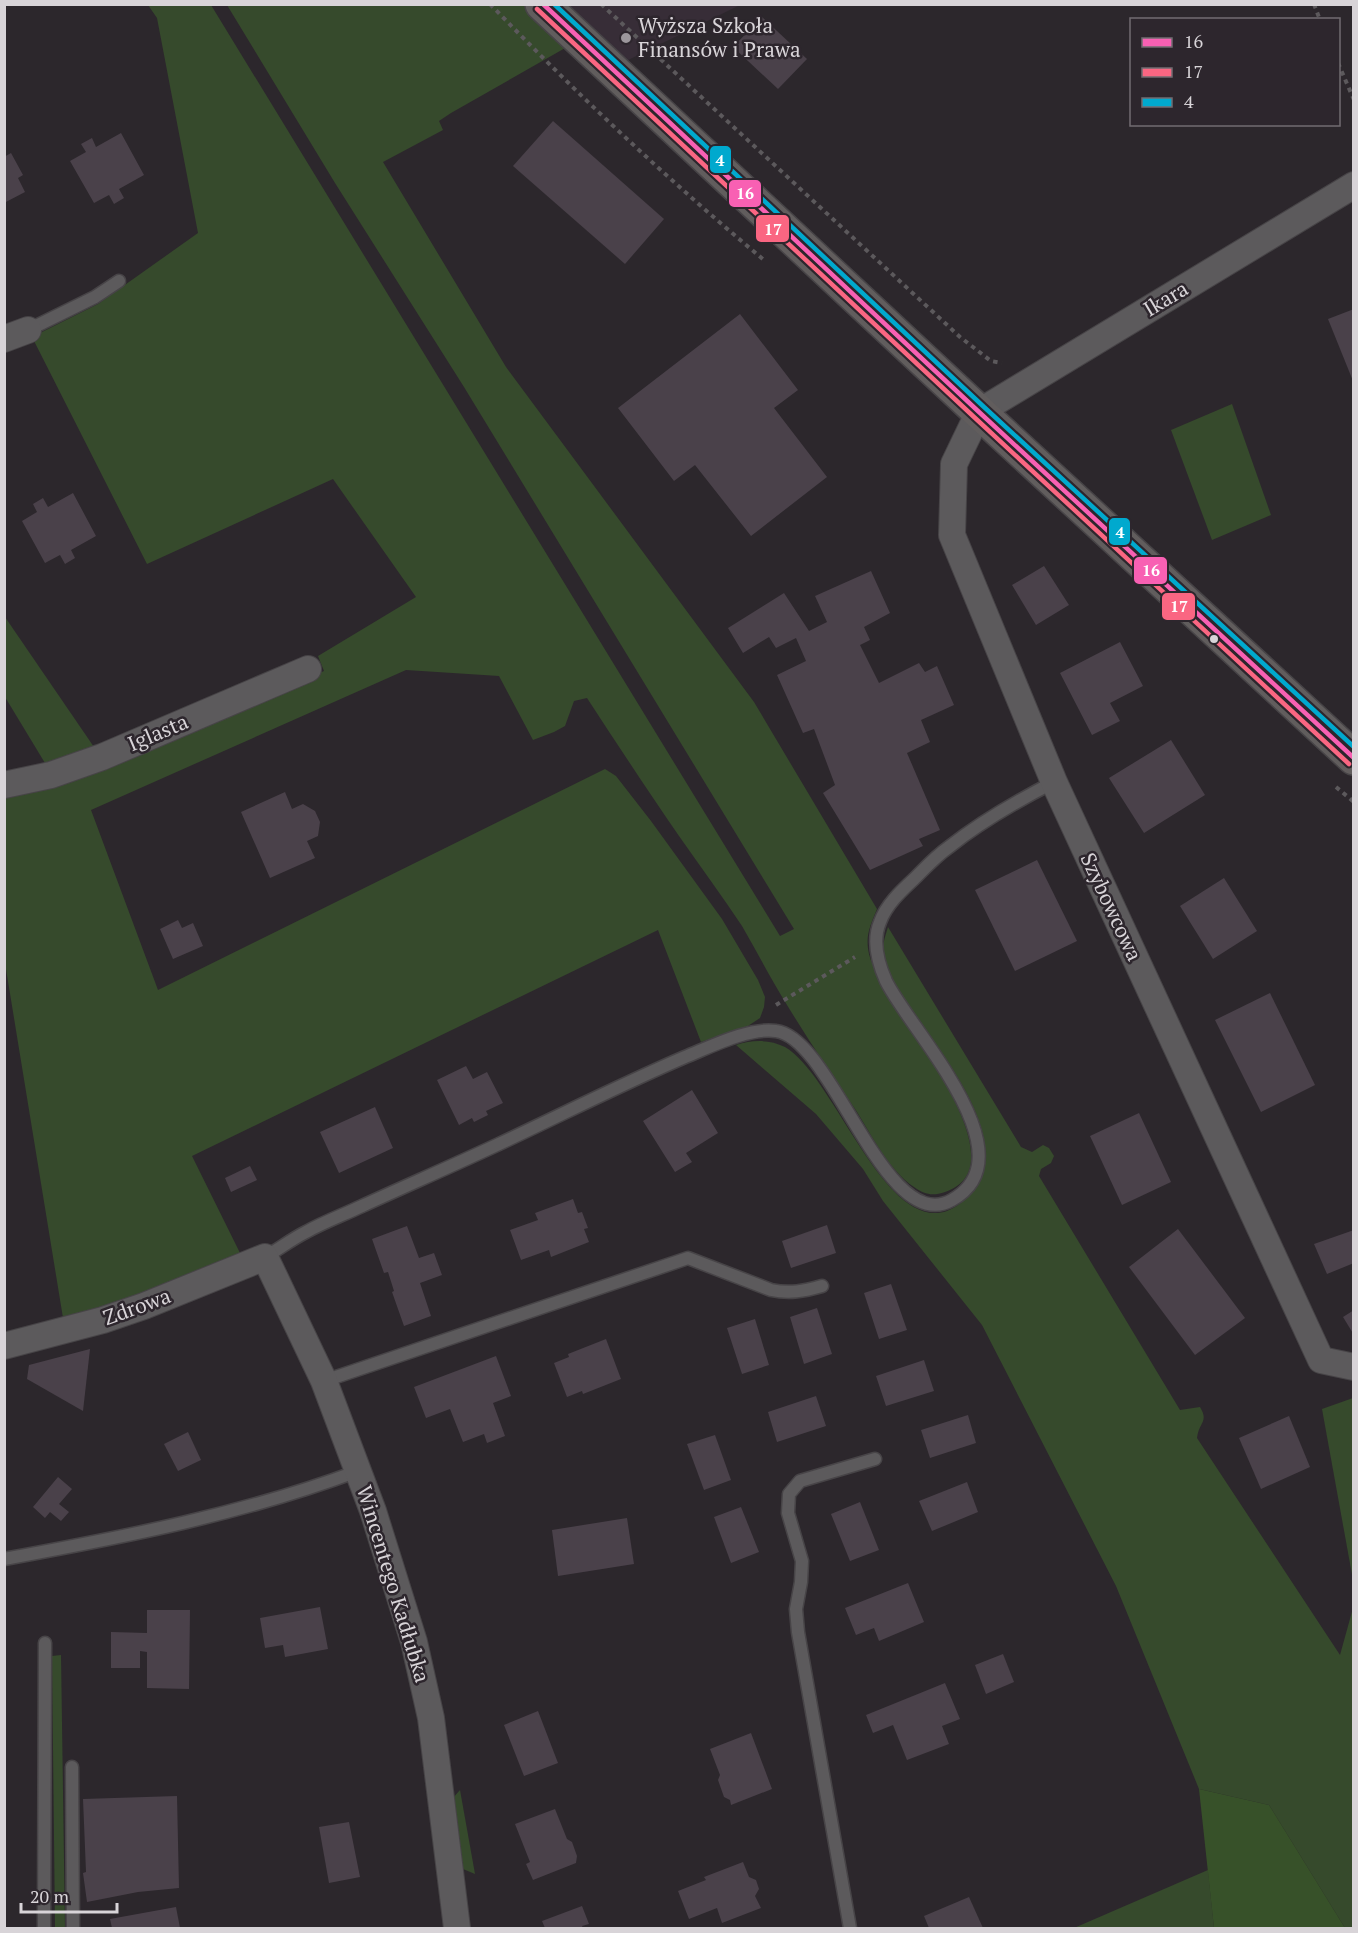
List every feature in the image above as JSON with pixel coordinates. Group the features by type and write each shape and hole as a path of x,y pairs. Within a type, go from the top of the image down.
{"street":[{"path":"545,5 979,412 1353,758"},
{"name":"Ikara","path":"979,412 1353,185"},
{"name":"Szybowcowa","path":"979,412 954,464 952,535 1053,782 1321,1360 1353,1366"},
{"name":"Iglasta","path":"4,785 51,775 102,757 308,669"},
{"name":"Zdrowa","path":"4,1346 123,1313 265,1257"},
{"name":"Wincentego Kadłubka","path":"265,1257 324,1381 373,1511 414,1641 432,1718 457,1929"}],"lane":[{"path":"16,335 95,297 119,281"},
{"path":"265,1257 305,1232 495,1146 635,1079 713,1045 768,1030 781,1031 794,1039 812,1058 876,1155 903,1190 916,1199 929,1203 951,1201 969,1186 975,1174 979,1156 977,1140 969,1114 955,1086 887,983 879,961 877,934 885,912 897,896 947,848 1003,808 1053,782"},
{"path":"324,1381 688,1258 771,1290 797,1292 822,1286"},
{"path":"850,1929 798,1632 796,1609 802,1561 788,1513 789,1494 800,1481 875,1459"},
{"path":"4,1560 129,1536 234,1511 358,1472"},
{"path":"44,1929 45,1642"},
{"path":"72,1767 73,1929"}],"path":[{"path":"601,4 960,337 991,362 1018,366 1032,381"},
{"path":"1340,68 1353,100"},
{"path":"776,1005 815,980 877,946"}],"shaded area":[{"name":"Wyższa Szkoła Finansów i Prawa","path":"542,5 740,5 612,68"}],"green space":[{"path":"148,5 211,5 780,936 794,929 464,387 335,183 227,5 542,5 581,39 451,113 439,121 443,130 383,162 506,367 754,702 877,909 868,936 869,954 879,976 943,1079 961,1116 971,1149 967,1175 945,1192 933,1194 922,1192 905,1180 889,1163 795,1018 742,926 667,819 587,698 574,701 565,726 533,740 499,676 406,670 91,810 158,990 605,769 616,776 722,919 758,980 765,997 760,1018 748,1026 701,1042 658,930 192,1156 241,1255 64,1324 5,963 4,794 108,765 324,671 318,656 416,597 333,479 147,564 32,337 98,304 198,233 157,18"},
{"path":"1232,404 1271,515 1212,540 1171,430"},
{"path":"5,617 96,750 48,768 5,697"},
{"path":"888,927 1021,1147 1032,1152 1043,1145 1049,1148 1054,1156 1051,1163 1041,1169 1039,1176 1180,1410 1200,1407 1204,1419 1197,1438 1340,1655 1353,1608 1353,1928 1345,1928 1269,1805 1199,1789 1116,1586 982,1325 883,1201 863,1169 816,1114 736,1045 754,1041 773,1043 785,1047 803,1063 881,1176 902,1199 924,1211 947,1211 960,1203 977,1184 985,1164 985,1142 978,1118 967,1094 938,1047 899,992 889,972 883,950"},
{"path":"1354,1398 1353,1580 1322,1409"},
{"path":"61,1655 65,1928 55,1928 52,1656"},
{"path":"1199,1789 1269,1805 1345,1928 1214,1928"},
{"path":"460,1790 475,1874 463,1869 453,1798"},
{"path":"1208,1870 1214,1928 1074,1928"}],"building":[{"path":"762,17 807,59 778,89 733,47"},
{"path":"553,121 664,219 625,264 513,166"},
{"path":"121,133 144,175 119,189 124,198 114,204 109,195 94,203 70,161 86,152 81,144 92,138 96,147"},
{"path":"11,153 23,175 18,178 25,192 4,203 4,157"},
{"path":"1354,309 1354,381 1353,381 1328,319"},
{"path":"740,314 798,390 774,408 827,477 751,536 695,465 674,481 618,408"},
{"path":"73,493 96,536 71,550 75,558 65,564 60,555 45,563 22,521 37,512 33,504 43,498 48,507"},
{"path":"1044,566 1069,605 1036,625 1012,585"},
{"path":"871,571 890,613 864,627 870,640 860,645 879,683 919,663 925,672 937,666 954,705 921,720 930,742 907,753 940,830 919,839 923,846 870,870 823,793 835,785 814,729 803,733 777,675 806,661 796,638 776,648 769,637 743,653 728,628 784,593 809,631 827,622 815,596"},
{"path":"1120,642 1143,686 1110,703 1120,721 1092,735 1060,673"},
{"path":"1171,740 1205,795 1144,833 1109,778"},
{"path":"285,792 292,809 303,804 315,811 320,822 318,836 307,841 315,858 270,878 241,812"},
{"path":"1037,860 1077,941 1015,971 975,890"},
{"path":"1224,878 1257,931 1213,959 1180,906"},
{"path":"178,920 182,928 193,923 203,946 173,959 160,929"},
{"path":"1270,993 1315,1085 1261,1112 1215,1020"},
{"path":"466,1066 473,1079 487,1072 503,1103 486,1111 488,1115 474,1122 472,1118 459,1125 437,1080"},
{"path":"692,1090 718,1133 686,1153 692,1162 675,1172 643,1121"},
{"path":"375,1107 393,1148 339,1173 320,1132"},
{"path":"1139,1113 1171,1182 1122,1205 1090,1136"},
{"path":"250,1166 257,1180 231,1192 225,1178"},
{"path":"573,1199 578,1213 582,1212 588,1228 584,1229 589,1242 551,1257 549,1250 521,1260 510,1230 538,1220 535,1213"},
{"path":"827,1225 836,1253 791,1268 782,1241"},
{"path":"407,1226 419,1258 434,1253 442,1275 420,1283 431,1316 404,1326 392,1292 394,1291 388,1272 384,1273 372,1239"},
{"path":"1178,1229 1245,1318 1195,1355 1129,1267"},
{"path":"1354,1230 1354,1263 1327,1274 1314,1244"},
{"path":"891,1284 907,1330 879,1339 864,1293"},
{"path":"817,1308 832,1354 804,1364 790,1317"},
{"path":"1354,1310 1354,1335 1343,1317"},
{"path":"755,1319 769,1365 742,1374 727,1328"},
{"path":"606,1339 621,1379 583,1394 582,1391 567,1397 554,1363 569,1357 568,1354"},
{"path":"90,1349 83,1411 27,1379 29,1365"},
{"path":"496,1356 511,1396 493,1403 505,1436 487,1443 484,1434 463,1442 450,1409 426,1418 414,1387"},
{"path":"924,1360 934,1391 886,1406 876,1376"},
{"path":"816,1396 826,1426 777,1442 768,1412"},
{"path":"968,1415 976,1443 930,1458 921,1430"},
{"path":"1289,1416 1310,1467 1261,1489 1239,1438"},
{"path":"188,1432 201,1460 178,1471 164,1444"},
{"path":"715,1435 731,1480 704,1490 687,1444"},
{"path":"58,1477 72,1489 59,1504 69,1512 61,1521 50,1512 45,1518 33,1507"},
{"path":"967,1482 978,1512 932,1531 919,1501"},
{"path":"860,1502 879,1550 850,1561 831,1514"},
{"path":"741,1507 759,1552 731,1563 714,1517"},
{"path":"627,1518 634,1564 558,1576 552,1530"},
{"path":"908,1583 924,1622 879,1641 874,1628 856,1635 845,1608"},
{"path":"320,1607 328,1649 285,1657 283,1645 265,1648 260,1618"},
{"path":"147,1610 190,1610 189,1689 147,1688 147,1652 140,1651 140,1668 111,1668 111,1632 147,1633"},
{"path":"1003,1654 1014,1682 986,1694 975,1665"},
{"path":"945,1683 960,1719 942,1726 949,1744 907,1760 893,1725 873,1733 866,1715"},
{"path":"538,1711 558,1763 524,1776 504,1725"},
{"path":"751,1733 772,1789 731,1805 730,1800 724,1797 718,1780 720,1775 710,1749"},
{"path":"177,1796 179,1888 138,1892 87,1902 83,1873 86,1872 83,1799"},
{"path":"555,1809 567,1839 572,1842 577,1856 576,1863 533,1880 526,1864 530,1862 515,1824"},
{"path":"349,1822 360,1877 329,1883 319,1827"},
{"path":"743,1862 749,1877 756,1880 759,1889 755,1896 761,1908 722,1923 717,1908 689,1919 678,1891 706,1880 704,1877"},
{"path":"969,1897 983,1928 929,1928 924,1916"},
{"path":"582,1906 589,1924 582,1926 583,1928 545,1928 542,1921"},
{"path":"176,1907 180,1928 112,1928 110,1919"}],"transit line":[{"name":"16","path":"543,4 979,412 1354,758"},
{"name":"4","path":"554,4 984,407 1354,747"},
{"name":"17","path":"537,9 1349,764"}],"place":[{"name":"Wyższa Szkoła Finansów i Prawa","path":"626,38"}]}
